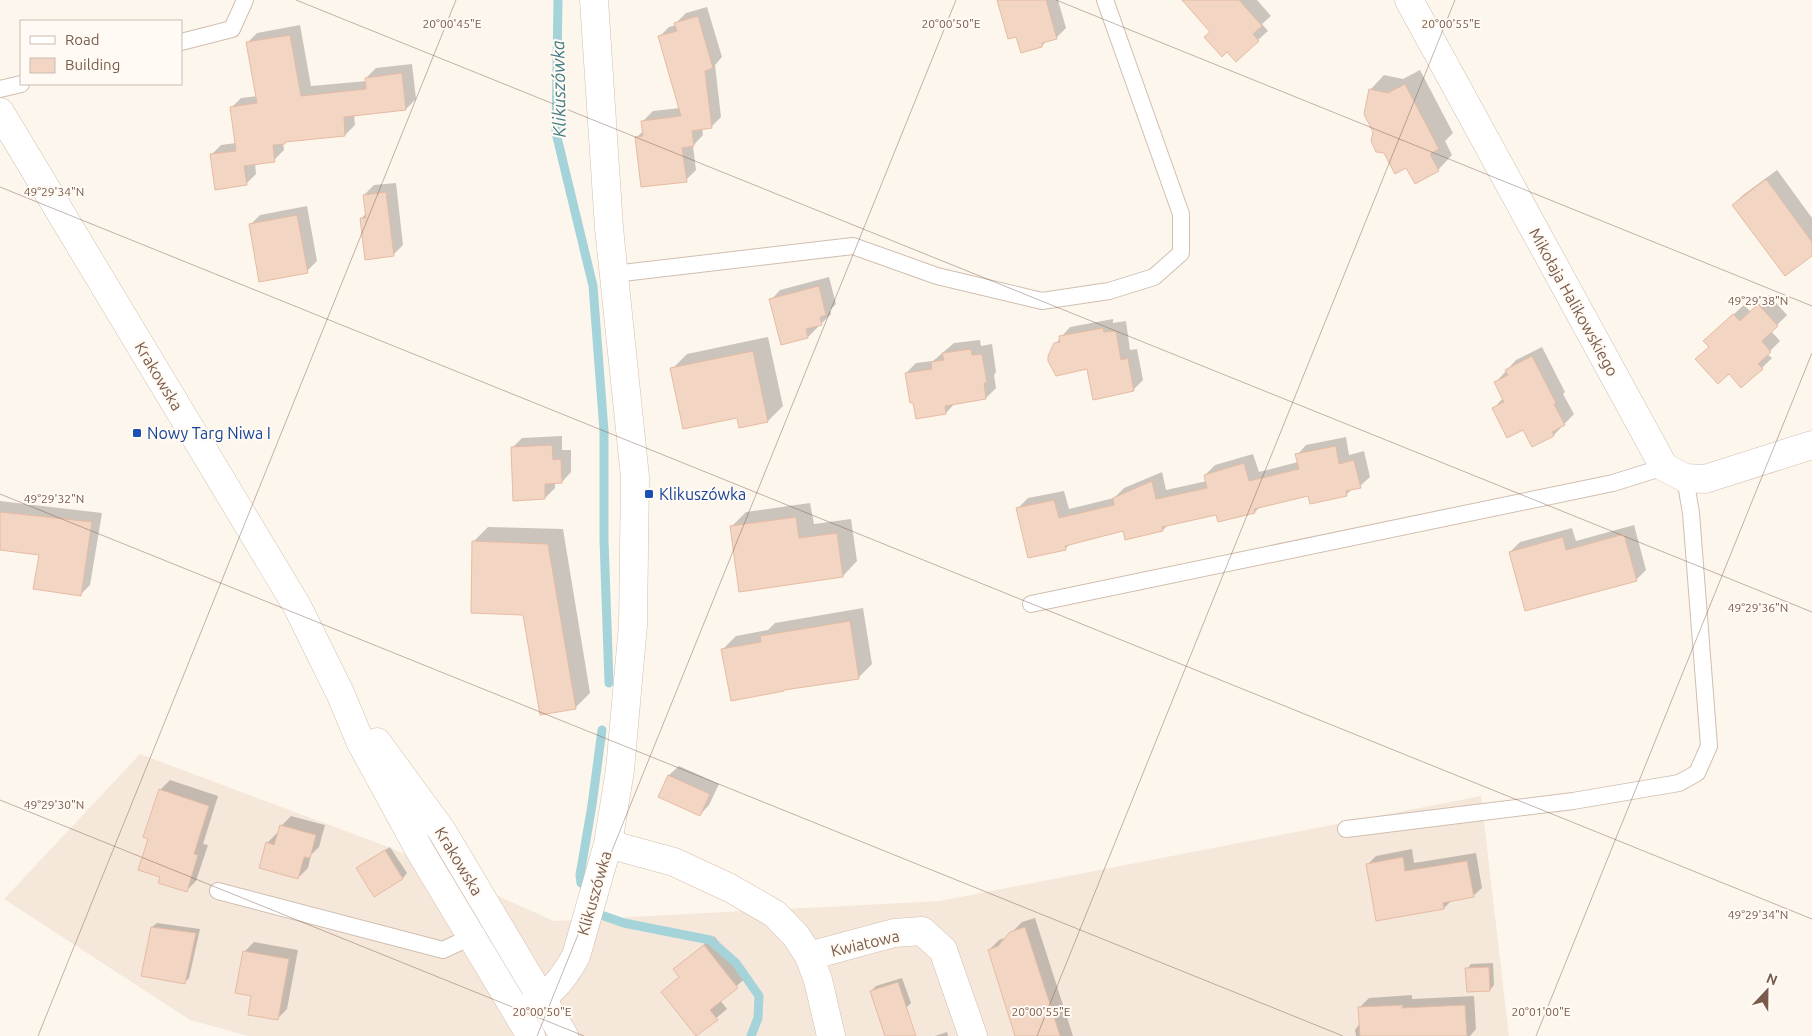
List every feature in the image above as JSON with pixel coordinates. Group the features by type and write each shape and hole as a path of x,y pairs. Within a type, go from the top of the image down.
{"street":[{"name":"Klikuszówka","path":"524,1025 542,999 562,978 576,956 608,844 620,770 633,625 635,477 608,218 594,0"},
{"name":"Mikołaja Halikowskiego","path":"1409,0 1675,473"},
{"name":"Krakowska","path":"0,112 297,606 341,695 360,741 420,851 524,1025"},
{"path":"1675,473 1705,479 1812,444"},
{"name":"Krakowska","path":"341,695 442,831 564,1036"},
{"path":"608,844 674,862 754,901 775,914 796,936 809,956 818,980 831,1036"},
{"name":"Kwiatowa","path":"809,956 894,933 922,932 943,950 973,1036"}],"lane":[{"path":"182,42 232,29 246,0"},
{"path":"614,274 853,246 937,276 1042,301 1109,291 1154,277 1180,253 1181,214 1105,0"},
{"path":"0,89 20,84"},
{"path":"1031,604 1613,483 1675,473 1691,513 1709,746 1697,773 1679,783 1573,801 1346,829"},
{"path":"218,891 443,950 496,923"}],"shaded area":[{"path":"140,754 391,848 554,921 940,901 1481,796 1509,1036 248,1036 190,1020 4,899"}],"building":[{"path":"997,0 1046,0 1057,39 1042,43 1042,47 1021,53 1016,37 1008,39"},
{"path":"1182,0 1239,0 1262,26 1253,34 1259,41 1236,62 1227,52 1222,57 1204,37 1210,32"},
{"path":"698,16 713,68 705,71 712,128 692,131 694,146 682,148 687,182 641,187 635,137 643,136 641,121 681,116 658,36 677,31 674,23"},
{"path":"290,35 301,96 366,89 365,78 402,73 406,110 344,117 345,136 273,145 275,162 244,166 247,185 215,190 210,154 236,151 230,107 257,103 246,42"},
{"path":"1405,84 1439,149 1430,154 1439,171 1415,184 1406,168 1395,174 1384,153 1376,152 1371,141 1373,132 1364,114 1369,89 1388,93"},
{"path":"1766,179 1812,242 1812,256 1785,276 1732,205"},
{"path":"386,192 394,256 365,260 360,218 366,218 363,195"},
{"path":"297,215 308,273 259,282 249,224"},
{"path":"819,286 826,315 820,317 822,325 806,329 808,338 781,345 769,299"},
{"path":"1758,304 1778,326 1762,341 1771,352 1758,364 1763,369 1741,388 1729,374 1718,384 1695,359 1709,347 1703,341 1733,314 1740,321"},
{"path":"1103,328 1104,332 1116,331 1121,360 1128,358 1134,391 1093,400 1087,369 1056,376 1048,361 1048,356 1054,343 1060,342 1059,336"},
{"path":"971,349 972,355 982,354 987,383 984,383 986,399 945,406 946,414 916,419 913,403 910,403 905,373 932,369 931,362 944,360 942,353"},
{"path":"753,351 768,422 739,428 737,418 683,429 670,368"},
{"path":"1532,356 1565,425 1552,432 1554,436 1532,447 1523,430 1507,438 1492,408 1504,402 1494,382 1508,375 1505,370"},
{"path":"552,445 553,460 561,459 562,483 545,484 545,499 513,501 511,447"},
{"path":"1336,446 1339,464 1354,460 1361,488 1346,491 1347,496 1310,504 1308,496 1254,509 1255,513 1218,522 1216,515 1162,527 1163,531 1125,540 1123,531 1065,546 1066,550 1028,558 1016,508 1054,500 1059,518 1114,505 1113,498 1152,481 1156,499 1207,488 1204,475 1244,463 1249,481 1299,469 1295,454"},
{"path":"0,512 92,522 81,596 33,589 39,555 0,550"},
{"path":"796,517 799,538 837,533 843,577 739,592 730,526"},
{"path":"1624,534 1637,581 1525,611 1509,552 1563,537 1566,550"},
{"path":"472,541 548,544 576,709 540,715 523,615 471,613"},
{"path":"850,621 859,679 784,690 731,701 721,649 761,642 760,636"},
{"path":"668,775 710,794 700,816 658,797"},
{"path":"159,789 209,806 194,854 198,855 187,892 158,883 160,877 138,870 148,839 143,837"},
{"path":"280,825 316,835 310,858 304,857 298,879 259,868 266,842 274,845"},
{"path":"385,850 403,879 374,897 356,868"},
{"path":"1403,857 1405,871 1467,861 1474,897 1443,903 1444,909 1376,921 1366,864"},
{"path":"151,927 196,933 185,984 141,976"},
{"path":"1025,927 1060,1036 1015,1036 988,950 998,946 1010,932"},
{"path":"704,945 738,988 710,1010 718,1020 696,1036 661,992 679,977 673,969"},
{"path":"243,951 289,959 278,1020 248,1015 251,996 235,993"},
{"path":"1489,967 1490,991 1467,992 1465,968"},
{"path":"898,982 916,1036 885,1036 870,991"},
{"path":"1403,1005 1402,1008 1465,1005 1467,1036 1360,1036 1358,1007"}],"waterway":[{"name":"Klikuszówka","path":"558,0 556,133 593,286 604,431 604,540 609,683"},
{"name":"Klikuszówka","path":"581,883 580,875 602,730"},
{"name":"Klikuszówka","path":"604,916 624,923 710,940 736,963 759,996 758,1018 751,1036"}],"place":[{"name":"Nowy Targ Niwa I","path":"137,433"},
{"name":"Klikuszówka","path":"649,494"}]}
